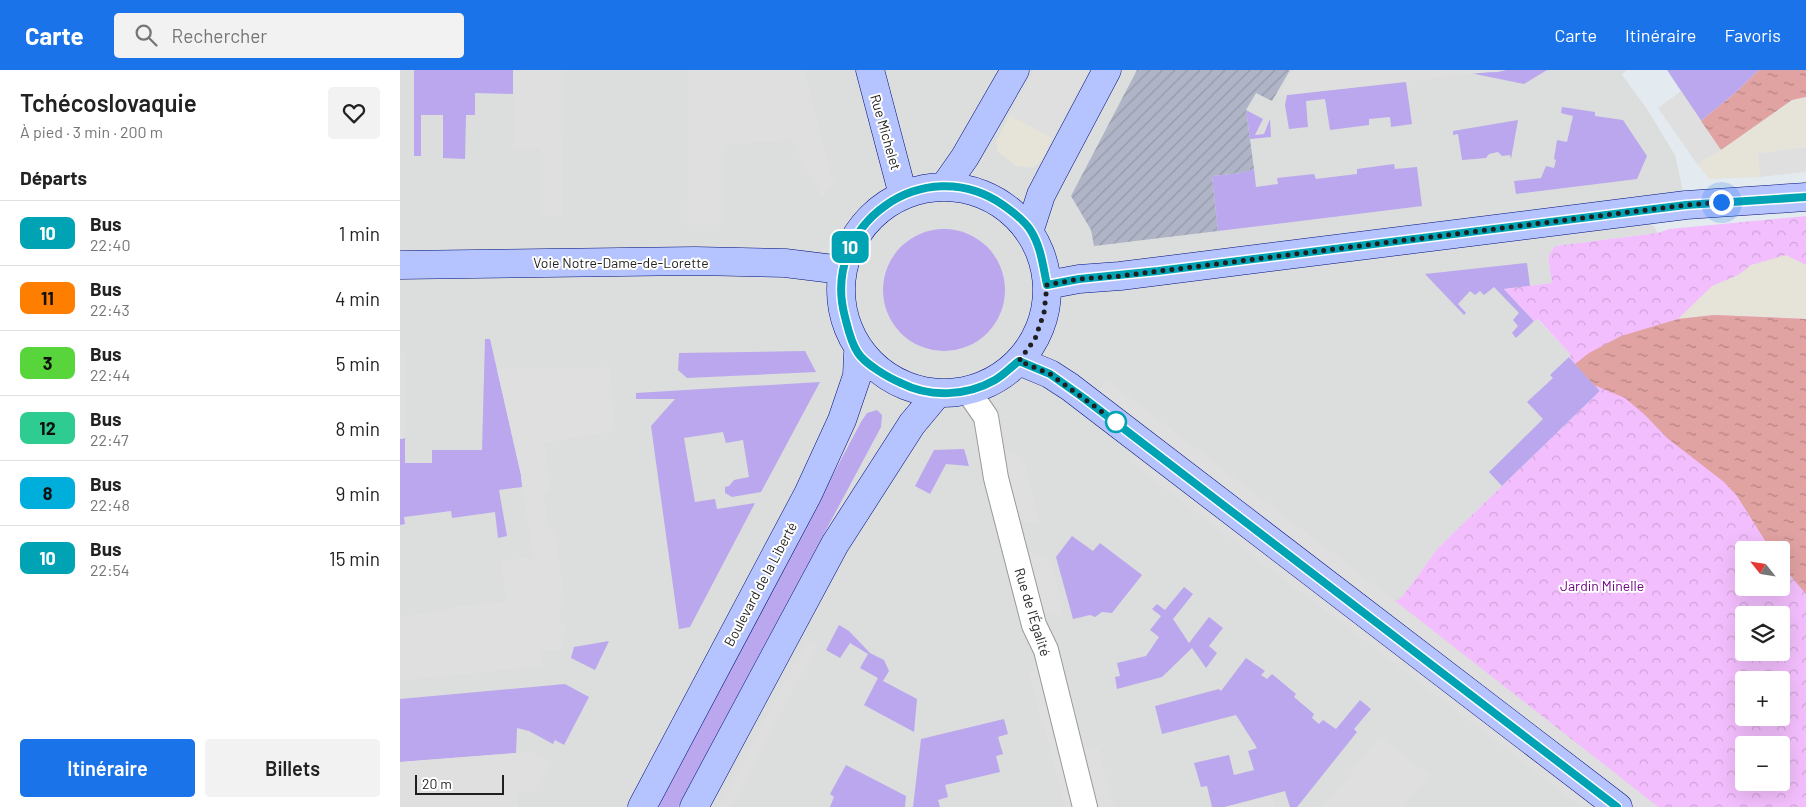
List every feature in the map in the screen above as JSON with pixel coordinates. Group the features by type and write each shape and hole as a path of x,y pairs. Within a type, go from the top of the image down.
{"main road":[{"name":"Rue Michelet","path":"870,70 903,195"},
{"path":"944,187 965,157 1015,70"},
{"path":"1030,229 1052,172 1107,70"},
{"path":"944,187 963,188 994,199 1030,229 1042,257 1047,285 1044,313 1035,339 1019,361 996,380 968,390 937,394 910,388 886,376 858,354 849,332 841,301 842,270 850,248 862,228 880,208 903,195 923,189 944,187"},
{"path":"1047,285 1079,279 1130,275 1686,205 1806,197"},
{"name":"Voie Notre-Dame-de-Lorette","path":"400,265 695,261 784,263 842,270"},
{"name":"Boulevard de la Liberté","path":"642,807 808,494 842,420 857,376 858,354"},
{"path":"1019,361 1050,374 1070,387 1618,807"},
{"path":"694,807 836,544 912,424 937,394"}],"street":[{"name":"Rue de l'Égalité","path":"968,390 986,417 1000,498 1034,625 1046,650 1085,807"}],"shaded area":[{"path":"400,70 1626,70 1622,75 1647,109 1675,155 1686,205 1644,211 1658,233 1555,246 1548,257 1552,283 1504,289 1534,321 1537,319 1571,355 1569,357 1600,391 1439,547 1402,597 1396,601 1658,807 400,807"},
{"path":"414,70 513,70 513,94 475,93 475,115 466,115 465,159 443,158 443,115 421,115 421,156 414,156"},
{"path":"513,70 564,70 562,217 540,216 540,149 513,149"},
{"path":"688,70 804,70 834,184 822,197 792,140 724,145 724,225 687,225"},
{"path":"1034,70 1089,70 1052,138 1010,115"},
{"path":"1137,70 1290,70 1272,101 1256,93 1246,110 1254,169 1241,173 1212,176 1218,231 1094,246 1091,230 1071,196"},
{"path":"1293,70 1506,70 1278,96"},
{"path":"1506,70 1547,70 1524,84 1470,73"},
{"path":"1667,70 1759,70 1734,94 1701,121"},
{"path":"1406,82 1412,124 1391,127 1390,117 1369,119 1369,125 1330,130 1325,99 1306,101 1308,127 1289,129 1285,105 1287,95"},
{"path":"1681,91 1721,150 1697,164 1658,108"},
{"path":"1806,97 1806,147 1758,153 1760,177 1709,179 1697,164 1721,150 1792,100"},
{"path":"1562,107 1595,112 1595,116 1623,120 1647,156 1637,179 1516,194 1514,181 1541,178 1546,166 1554,168 1557,140 1567,142 1573,116 1561,113"},
{"path":"1246,110 1263,119 1255,135 1264,134 1270,119 1271,137 1250,139"},
{"path":"1010,115 1052,138 1042,161 1033,168 1016,166 998,152 996,142"},
{"path":"1518,120 1511,159 1510,155 1502,156 1498,152 1489,154 1486,158 1462,160 1458,134 1453,135 1453,131"},
{"path":"1806,147 1806,172 1760,177 1758,153"},
{"path":"1394,164 1395,169 1417,167 1422,206 1218,231 1212,176 1241,173 1254,169 1256,187 1278,184 1277,178 1314,174 1316,179 1357,174 1357,169"},
{"path":"944,229 967,233 987,247 1001,267 1005,290 1001,313 987,333 967,347 944,351 921,347 901,333 887,313 883,290 887,267 901,247 921,233"},
{"path":"1786,255 1806,265 1806,319 1714,315 1678,319 1712,286 1738,275 1751,265"},
{"path":"1527,263 1530,286 1504,289 1534,321 1516,338 1512,333 1518,326 1513,320 1519,313 1494,287 1484,295 1480,291 1475,295 1470,291 1458,304 1466,313 1464,315 1425,274"},
{"path":"485,339 490,339 521,475 522,487 499,490 507,536 498,538 495,512 452,518 451,511 404,517 405,524 400,525 400,439 405,438 405,463 432,463 432,450 482,450"},
{"path":"400,351 406,351 405,438 400,439"},
{"path":"805,351 816,372 687,378 678,370 679,353"},
{"path":"1569,357 1600,391 1502,486 1489,472 1543,419 1527,402 1553,378 1550,375"},
{"path":"610,367 615,431 544,443 551,492 544,493 548,529 555,529 565,607 559,608 561,625 567,625 561,649 540,651 543,666 400,681 400,617 455,607 506,601 501,560 533,558 521,475 497,369"},
{"path":"1107,380 1395,601 1658,807 1633,807 1097,393"},
{"path":"820,382 761,492 732,497 725,493 725,487 729,486 734,480 749,477 743,440 726,443 723,432 684,438 695,502 715,499 717,509 755,503 690,627 679,629 651,426 675,399 636,399 636,393"},
{"path":"877,410 882,415 881,427 678,807 656,807 861,422 867,413"},
{"path":"964,449 969,466 946,464 930,494 915,486 934,450"},
{"path":"1002,449 1023,458 1040,526 1019,519"},
{"path":"1128,450 1595,807 1582,807 1130,462"},
{"path":"1072,536 1093,551 1100,543 1142,575 1112,613 1102,612 1095,617 1090,615 1073,619 1056,557"},
{"path":"1027,551 1050,558 1064,617 1043,613"},
{"path":"1184,587 1193,594 1173,619 1189,643 1209,617 1223,628 1209,646 1217,653 1206,668 1192,648 1162,677 1117,689 1115,677 1120,676 1117,663 1146,656 1159,637 1150,630 1161,616 1152,609 1157,604 1165,610"},
{"path":"839,625 849,631 870,653 884,660 889,671 883,681 917,699 914,732 864,705 878,678 860,668 868,654 850,643 840,658 826,650"},
{"path":"807,640 817,645 731,807 719,807"},
{"path":"609,641 595,670 571,658 574,647"},
{"path":"1246,658 1265,671 1261,675 1267,679 1272,674 1296,694 1294,697 1314,714 1312,718 1319,724 1323,720 1336,729 1360,700 1371,709 1354,729 1357,732 1297,807 1290,807 1285,791 1225,807 1212,807 1207,786 1201,787 1194,763 1229,755 1234,775 1254,770 1248,751 1257,748 1236,715 1162,734 1155,706 1219,689 1221,691"},
{"path":"1040,669 1075,807 1065,807 1029,672"},
{"path":"565,684 589,697 564,745 555,740 553,744 529,731 517,728 516,753 400,762 400,699"},
{"path":"1004,719 1008,734 998,737 1003,754 996,756 1000,772 945,785 948,797 938,800 940,807 913,807 921,739"},
{"path":"1380,737 1429,775 1403,807 1323,807"},
{"path":"1077,746 1099,749 1114,807 1092,807"},
{"path":"531,752 551,763 535,791 518,792 517,807 400,807 400,762"},
{"path":"846,765 906,796 905,807 830,807 834,797 830,794"},
{"path":"1272,795 1275,807 1225,807"}],"green space":[{"name":"Jardin Minelle","path":"1806,216 1806,807 1658,807 1395,601 1402,597 1439,547 1600,391 1569,357 1571,355 1538,319 1534,321 1504,289 1552,283 1548,257 1555,246 1658,233 1669,229"}],"water":[{"path":"1759,70 1806,70 1806,97 1792,100 1721,150 1701,121 1734,94"},
{"path":"1714,315 1806,319 1806,594 1790,575 1790,541 1765,541 1737,496 1724,482 1667,438 1625,398 1594,385 1575,364 1589,353 1621,336 1678,319"}],"bus line":[{"name":"10","path":"1617,807 1070,387 1050,374 1019,361 996,380 968,390 937,394 910,388 886,376 858,354 849,332 841,301 842,270 850,248 862,228 880,208 903,195 923,189 944,187 963,188 994,199 1022,220 1030,229 1042,257 1047,285 1079,279 1120,276 1686,205 1806,197"}],"route":[{"path":"1116,422 1050,374 1019,361 1035,339 1044,313 1047,285 1079,279 1120,276 1721,202"}]}
